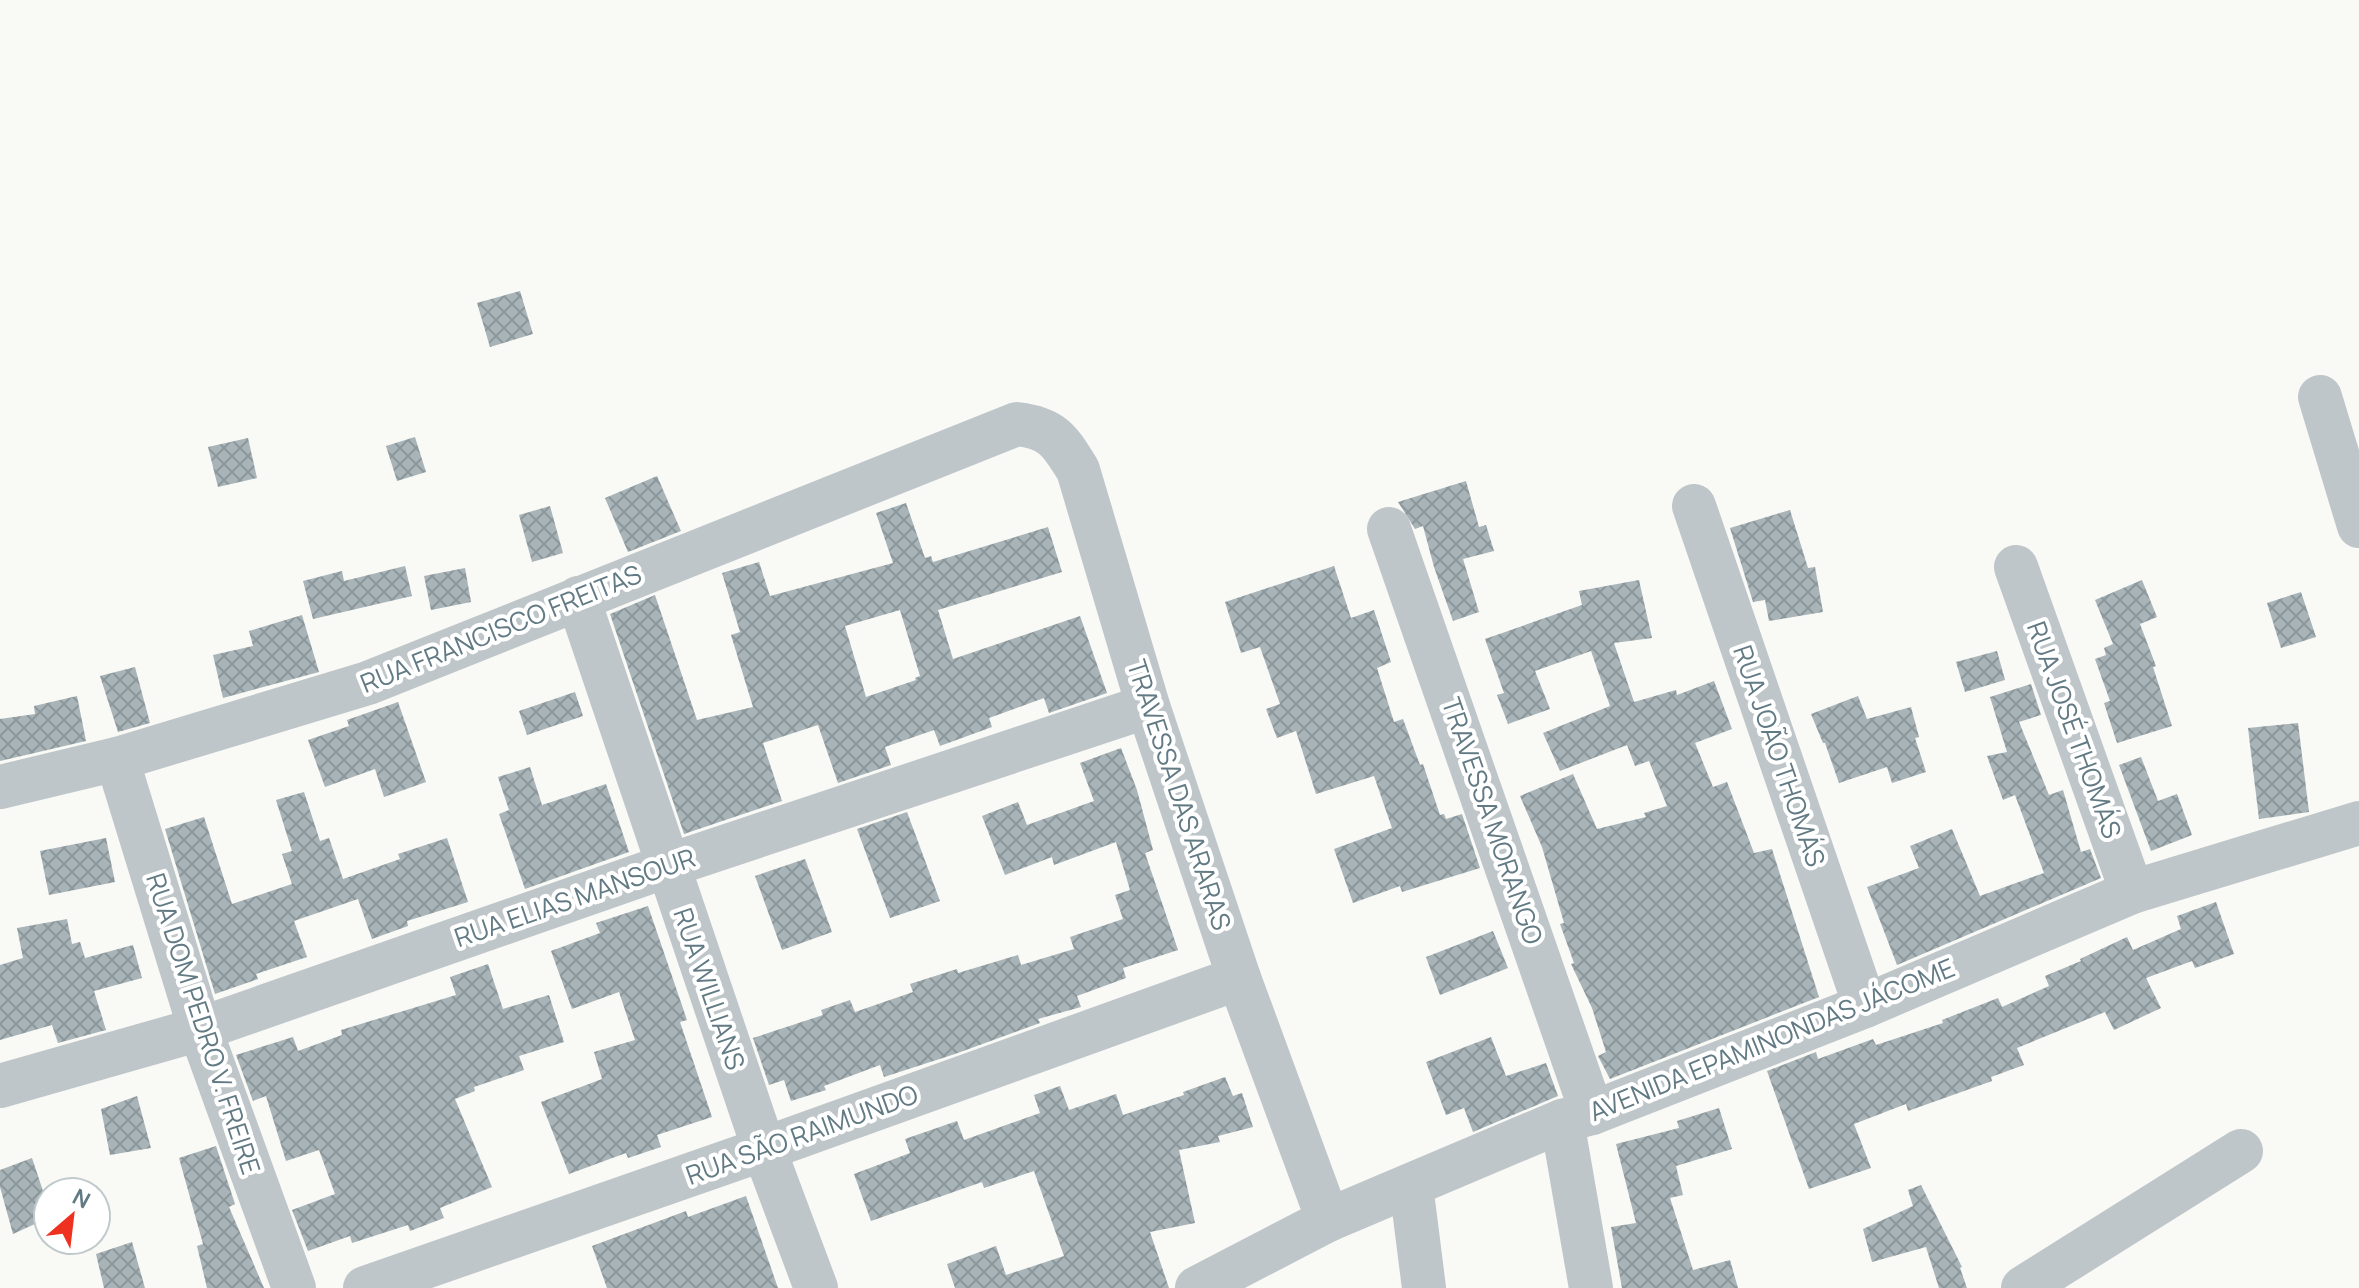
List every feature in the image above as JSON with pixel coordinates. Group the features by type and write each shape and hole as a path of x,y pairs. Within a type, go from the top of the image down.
{"street":[{"path":"2320,397 2359,526"},
{"name":"TRAVESSA DAS ARARAS","path":"992,436 1017,424 1036,426 1058,438 1078,470 1148,706 1239,978 1328,1220"},
{"name":"RUA FRANCISCO FREITAS","path":"0,787 117,759 368,683 992,436"},
{"name":"RUA JOÃO THOMÁS","path":"1694,506 1865,1006"},
{"name":"TRAVESSA MORANGO","path":"1389,529 1577,1117 1591,1288"},
{"name":"RUA JOSÉ THOMÁS","path":"2016,567 2132,892"},
{"name":"RUA WILLIANS","path":"578,598 764,1149 816,1288"},
{"name":"RUA ELIAS MANSOUR","path":"0,1086 200,1029 667,866 1148,706"},
{"name":"RUA DOM PEDRO V. FREIRE","path":"117,759 200,1029 294,1288"},
{"name":"AVENIDA EPAMINONDAS JÁCOME","path":"1197,1288 1328,1220 1577,1117 1865,1006 2132,892 2359,823"},
{"name":"RUA SÃO RAIMUNDO","path":"365,1288 1239,978"},
{"path":"2023,1288 2241,1151"},
{"path":"1411,1185 1424,1288"}],"building":[{"path":"520,291 533,334 490,347 477,303"},
{"path":"415,437 426,472 397,481 386,446"},
{"path":"248,438 257,478 218,487 208,447"},
{"path":"657,476 681,531 628,552 605,498"},
{"path":"1466,481 1479,527 1486,525 1494,551 1463,559 1479,612 1453,621 1423,526 1415,529 1398,502"},
{"path":"906,503 925,558 931,556 933,562 1048,527 1062,572 938,610 953,659 1080,616 1107,693 1049,713 1044,698 989,718 992,727 940,746 934,730 885,747 891,765 838,783 818,725 763,743 782,801 684,834 610,614 655,595 697,720 753,707 731,635 740,632 722,573 759,562 770,596 893,563 876,513","holes":["900,610 920,676 866,697 845,626"]},
{"path":"550,506 563,553 532,562 519,515"},
{"path":"1790,510 1808,568 1815,567 1823,612 1769,621 1765,600 1753,602 1730,528"},
{"path":"405,566 412,596 313,619 303,581 342,571 344,581"},
{"path":"1334,566 1351,618 1374,610 1391,662 1377,668 1394,722 1403,719 1420,765 1423,764 1440,815 1444,814 1446,819 1462,814 1480,868 1402,892 1400,886 1353,903 1334,849 1392,828 1374,776 1316,794 1296,731 1277,738 1266,709 1280,704 1260,647 1241,653 1225,602"},
{"path":"465,568 471,602 431,610 424,576"},
{"path":"1639,580 1652,638 1614,643 1634,702 1676,690 1677,695 1714,681 1732,729 1695,743 1713,787 1727,782 1754,853 1772,849 1819,997 1610,1079 1598,1056 1606,1052 1592,1008 1571,964 1574,963 1560,924 1564,923 1542,847 1520,796 1573,774 1597,829 1646,817 1644,813 1667,806 1649,761 1635,766 1627,745 1560,771 1543,733 1610,706 1591,651 1535,671 1550,709 1508,724 1497,695 1504,693 1485,639 1582,605 1579,591"},
{"path":"2142,580 2157,617 2140,624 2156,666 2153,667 2172,726 2117,743 2104,703 2110,701 2095,659 2106,655 2104,648 2113,644 2095,600"},
{"path":"2301,592 2316,637 2281,648 2267,603"},
{"path":"302,615 319,672 223,698 213,655 253,646 249,631"},
{"path":"1997,651 2005,680 1965,692 1956,662"},
{"path":"135,667 150,723 118,732 100,676"},
{"path":"2031,684 2041,715 2019,722 2049,795 2063,790 2081,852 2090,849 2101,878 1897,965 1867,887 1919,868 1910,846 1952,829 1980,896 2044,873 2015,795 2003,800 1987,756 2007,752 1990,697"},
{"path":"575,692 583,716 527,735 519,711"},
{"path":"77,696 86,741 0,761 0,719 35,714 34,706"},
{"path":"1858,696 1867,719 1911,707 1919,737 1915,738 1926,772 1892,783 1887,767 1839,783 1811,714"},
{"path":"398,702 426,782 384,797 375,769 325,787 308,740 349,726 347,720"},
{"path":"2298,723 2309,812 2259,819 2248,728"},
{"path":"1121,748 1137,790 1153,850 1145,853 1178,950 1123,968 1126,978 1077,996 1081,1007 1038,1019 1040,1023 955,1054 884,1077 880,1065 824,1086 826,1090 791,1101 784,1080 769,1085 753,1038 823,1015 821,1010 850,1000 855,1012 913,992 910,984 957,969 958,973 1018,955 1021,965 1074,949 1070,937 1123,919 1115,895 1130,890 1116,842 1054,865 1052,857 1005,875 982,816 1018,802 1027,825 1094,801 1080,763"},
{"path":"2141,757 2158,801 2177,794 2192,835 2151,851 2119,765"},
{"path":"530,767 542,805 606,784 629,852 525,889 499,814 509,810 498,777"},
{"path":"304,792 320,841 329,838 343,879 400,859 398,854 447,838 468,902 407,921 408,926 372,939 358,899 294,921 307,957 256,974 258,979 215,994 165,829 204,817 232,904 292,884 282,854 292,851 276,800"},
{"path":"907,812 940,901 890,918 857,829"},
{"path":"106,838 115,882 49,895 40,851"},
{"path":"805,859 832,932 782,950 755,876"},
{"path":"2216,902 2234,954 2195,968 2192,961 2146,978 2161,1008 2114,1030 2105,1012 2017,1048 2024,1065 1991,1077 1992,1081 1908,1111 1906,1104 1854,1124 1871,1168 1809,1189 1767,1071 1816,1052 1818,1059 1873,1039 1876,1045 1943,1023 1942,1020 1998,998 2002,1007 2049,986 2045,976 2127,937 2133,950 2181,929 2177,916"},
{"path":"648,906 687,1020 680,1022 712,1117 657,1135 661,1147 628,1158 626,1153 569,1174 541,1102 602,1079 594,1052 635,1040 619,992 572,1009 551,951 600,933 596,923"},
{"path":"67,919 72,944 80,942 85,958 133,945 142,978 94,991 106,1030 58,1043 52,1025 0,1040 0,965 23,958 17,928"},
{"path":"1493,931 1508,968 1440,995 1426,957"},
{"path":"488,964 503,1009 549,995 564,1042 519,1056 524,1070 474,1087 475,1091 455,1099 492,1187 440,1208 444,1218 410,1231 408,1225 352,1243 350,1236 308,1251 292,1210 335,1194 319,1150 286,1161 266,1096 253,1101 236,1055 293,1037 298,1051 342,1035 341,1030 456,995 450,977"},
{"path":"1491,1037 1506,1076 1546,1063 1558,1096 1473,1132 1464,1108 1446,1115 1426,1062"},
{"path":"1225,1077 1233,1096 1242,1093 1253,1127 1218,1136 1220,1142 1179,1150 1195,1223 1150,1232 1169,1288 955,1288 947,1264 996,1246 1006,1275 1064,1256 1034,1171 984,1188 982,1182 871,1221 854,1174 910,1153 905,1139 957,1121 964,1140 1040,1113 1034,1095 1060,1086 1069,1110 1116,1094 1123,1115 1184,1095 1183,1092"},
{"path":"137,1096 151,1148 110,1155 101,1109"},
{"path":"1719,1108 1732,1149 1676,1166 1683,1195 1670,1198 1693,1270 1730,1260 1738,1288 1622,1288 1611,1227 1636,1223 1616,1144 1679,1128 1677,1121"},
{"path":"216,1146 235,1204 229,1207 264,1288 207,1288 197,1246 203,1244 179,1158"},
{"path":"32,1158 38,1176 32,1176 32,1225 13,1234 0,1187 0,1170"},
{"path":"1921,1185 1962,1267 1967,1288 1939,1288 1926,1247 1872,1262 1863,1229 1913,1206 1908,1190"},
{"path":"746,1196 778,1288 607,1288 592,1246 686,1211 688,1217"},
{"path":"132,1242 145,1288 104,1288 96,1256 112,1256 112,1249"}]}
